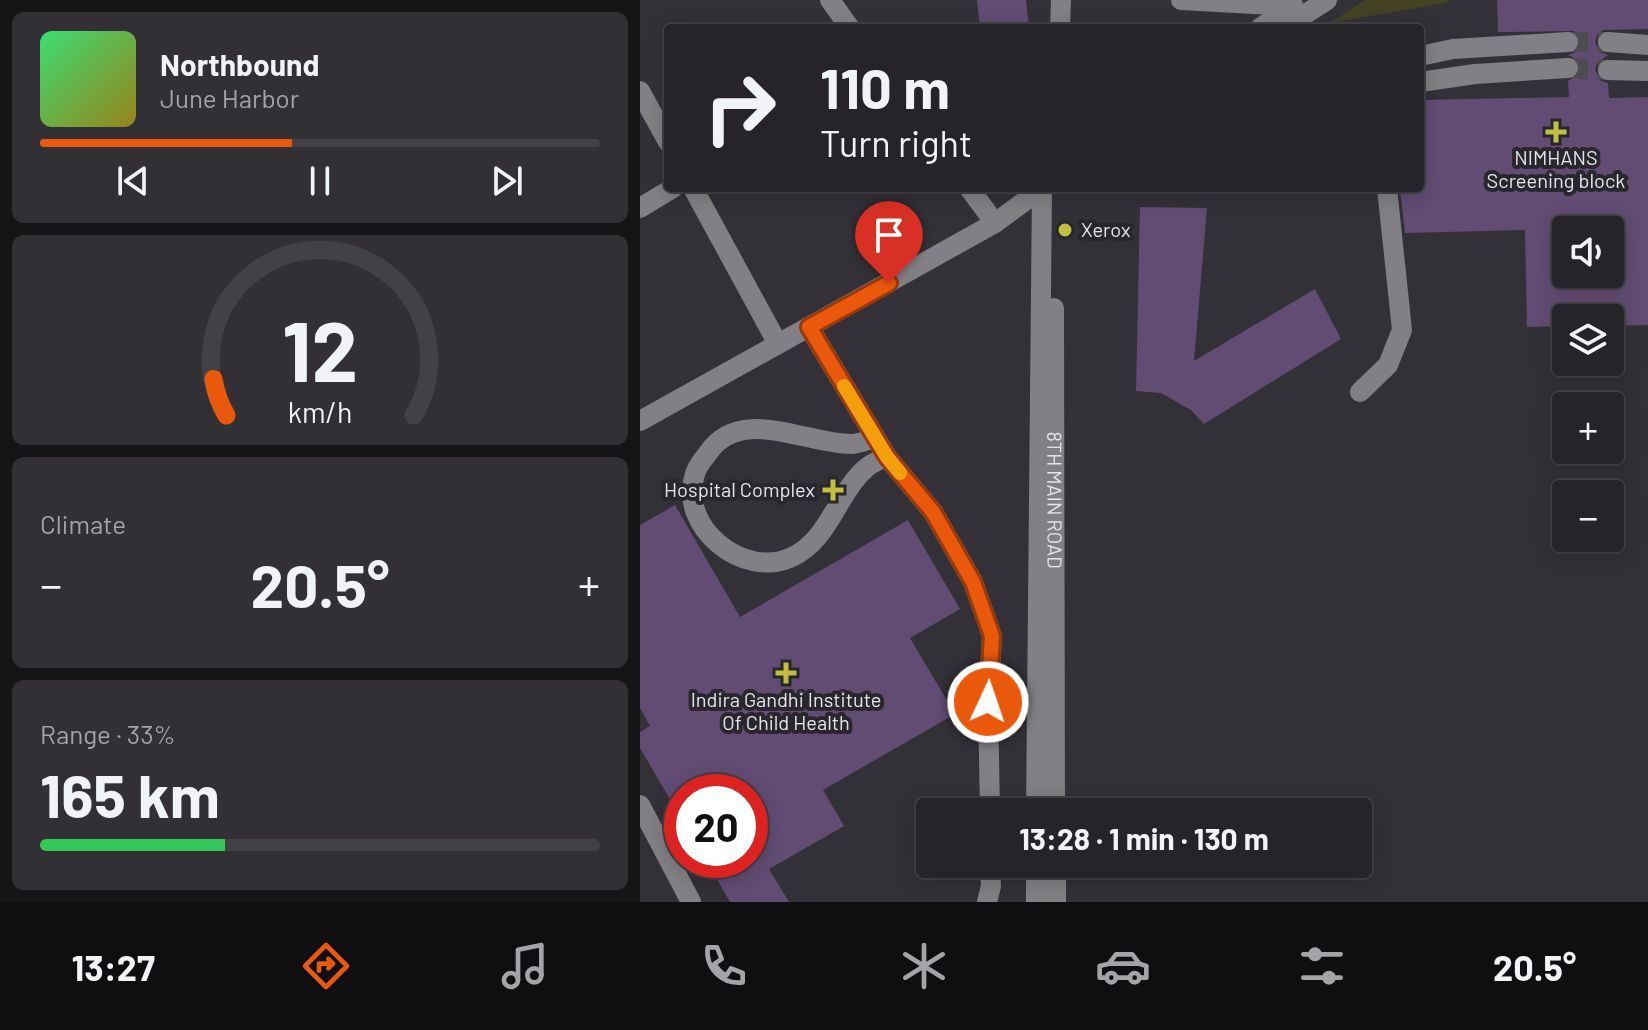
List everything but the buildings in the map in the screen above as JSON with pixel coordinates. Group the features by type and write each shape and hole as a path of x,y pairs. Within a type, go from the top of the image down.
{"street":[{"path":"830,0 847,24"},
{"path":"1048,24 1050,0"},
{"path":"1060,24 1061,0"},
{"path":"1181,0 1296,3"},
{"path":"1290,24 1327,0"},
{"path":"1266,24 1296,3"},
{"path":"1424,55 1453,49 1568,42"},
{"path":"1608,42 1648,45"},
{"path":"1424,81 1475,74 1568,68"},
{"path":"1608,70 1648,71"},
{"path":"640,91 664,135"},
{"path":"640,208 666,192"},
{"path":"695,192 778,344"},
{"path":"972,192 995,223"},
{"path":"640,421 995,223 1037,192"},
{"name":"8TH MAIN ROAD","path":"1036,798 1042,192"},
{"name":"8TH MAIN ROAD","path":"1054,192 1055,798"},
{"path":"1360,392 1388,365 1402,330 1387,192"},
{"path":"809,327 874,438 933,512 973,582 992,636 988,702 990,798"},
{"path":"874,438 851,444 749,428 730,435 714,443 695,471 691,491 696,513 711,539 734,554 763,565 792,557 816,539 863,470 887,457"},
{"path":"640,805 691,902"},
{"path":"987,902 991,878"},
{"path":"1036,878 1036,902"},
{"path":"1056,878 1056,902"}],"shaded area":[{"path":"1365,0 1451,0 1330,23"}],"tunnel":[{"path":"1568,42 1608,42"},
{"path":"1568,68 1608,70"}],"slow traffic":[{"path":"844,386 900,473"}],"place":[{"name":"NIMHANS Screening block","path":"1556,132"},
{"name":"Xerox","path":"1065,230"},
{"name":"Hospital Complex","path":"833,490"},
{"name":"Indira Gandhi Institute Of Child Health","path":"786,673"}],"route":[{"path":"889,283 809,327 874,438 933,512 973,582 992,636 988,702"}]}
